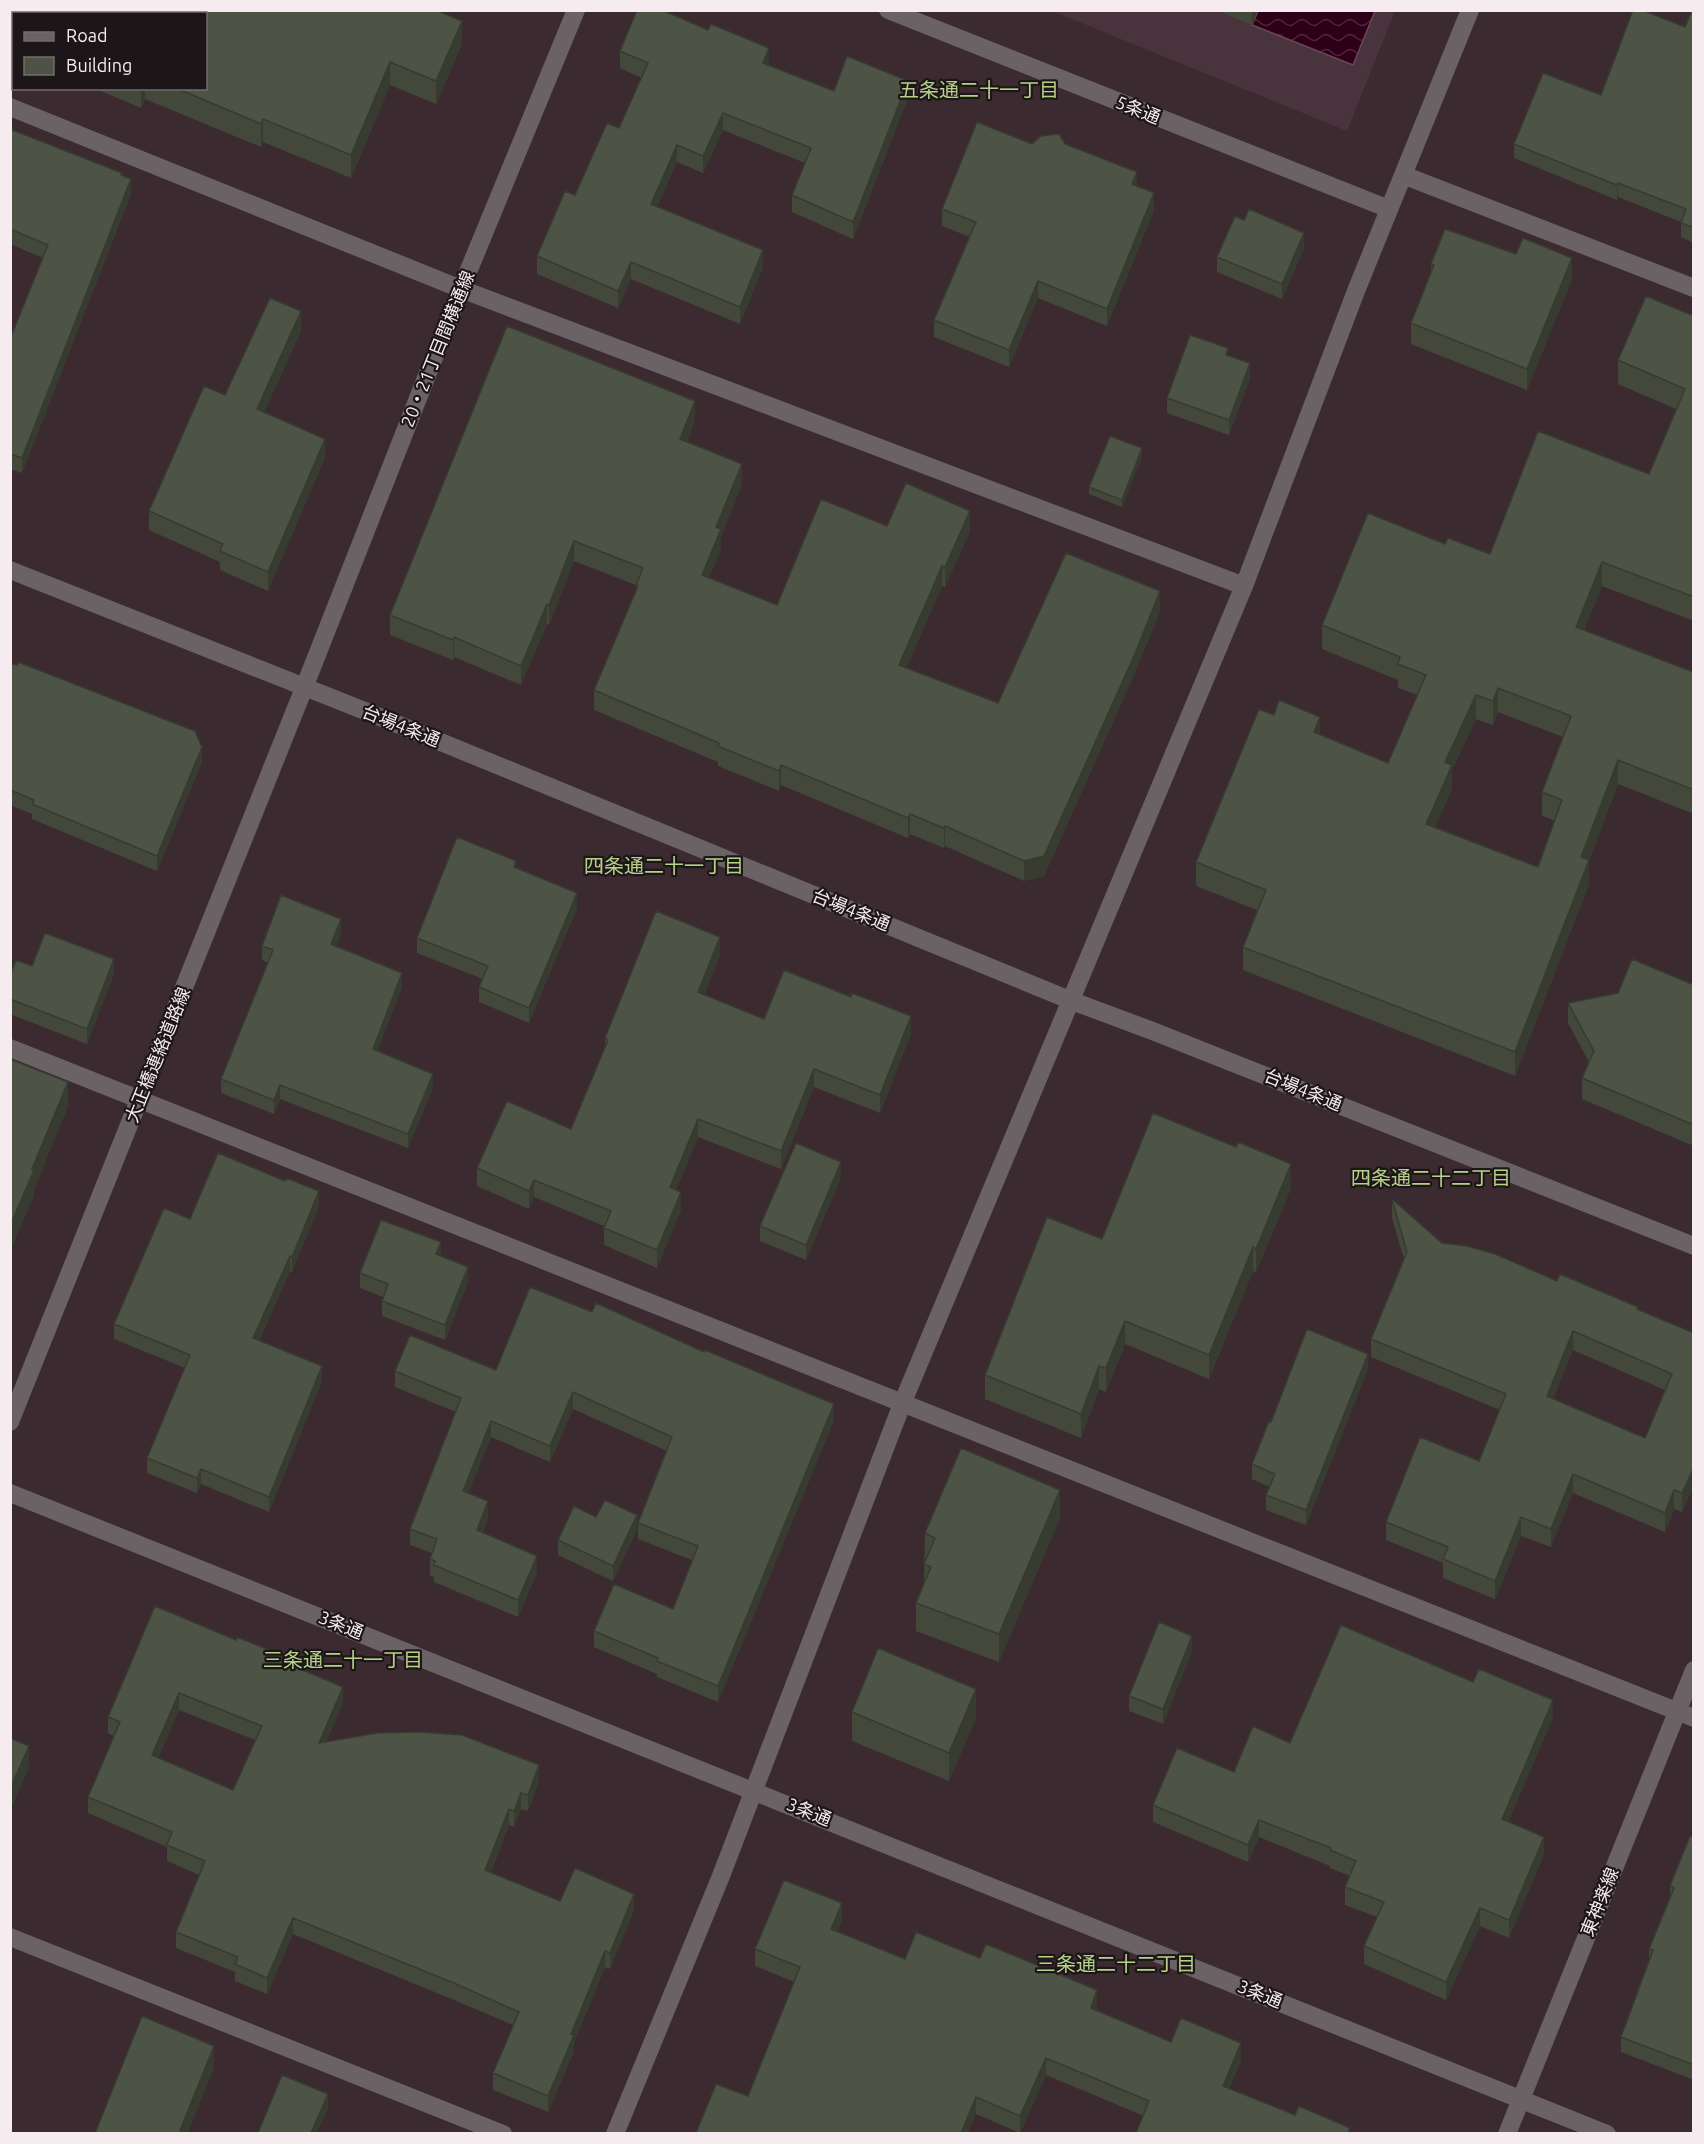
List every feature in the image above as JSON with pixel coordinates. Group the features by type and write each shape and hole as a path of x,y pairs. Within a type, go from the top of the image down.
{"street":[{"name":"20・21丁目間横通線","path":"304,688 461,289 576,10"},
{"name":"5条通","path":"888,10 1389,209"},
{"path":"615,2133 721,1876 903,1404 1244,586 1356,291 1470,10"},
{"path":"10,107 461,289 1244,586"},
{"path":"1403,175 1694,288"},
{"name":"台場4条通","path":"10,570 397,724 1072,1001 1150,1029 1694,1246"},
{"name":"大正橋連絡道路線","path":"10,1422 304,688"},
{"path":"10,1048 1685,1715"},
{"name":"3条通","path":"10,1493 1607,2133"},
{"name":"東神楽線","path":"1507,2133 1685,1715 1694,1670"},
{"path":"10,1937 503,2133"}],"shaded area":[{"path":"1052,11 1395,11 1347,131"}],"water":[{"path":"1258,11 1375,11 1353,65 1252,25"}],"building":[{"path":"10,10 135,10 138,12 12,12 12,22 10,22"},
{"path":"200,10 436,10 462,21 436,81 390,62 351,155 263,119 261,124 181,90 207,90 207,12 200,12"},
{"path":"637,10 662,10 708,30 711,24 769,48 763,63 834,91 847,56 908,81 853,222 792,195 811,148 723,113 703,156 677,145 651,204 763,250 740,307 631,262 618,291 537,256 565,191 575,195 607,123 619,128 648,63 620,51"},
{"path":"1633,10 1642,10 1685,27 1694,10 1694,228 1681,223 1686,209 1618,183 1617,185 1514,144 1543,73 1601,95"},
{"path":"977,122 1032,144 1041,136 1059,134 1065,144 1137,172 1132,184 1154,193 1107,309 1038,281 1009,350 934,320 976,222 942,209"},
{"path":"10,129 122,173 121,175 131,179 22,458 10,454 10,339 48,245 10,229"},
{"path":"1249,209 1304,233 1282,284 1217,257 1235,216 1244,220"},
{"path":"1445,229 1516,254 1523,238 1572,258 1527,369 1411,323 1434,265 1431,264"},
{"path":"1646,296 1694,316 1694,597 1602,562 1576,627 1693,672 1694,670 1694,790 1618,760 1581,857 1589,860 1515,1052 1243,947 1266,890 1196,862 1259,709 1274,715 1279,700 1320,717 1314,732 1388,763 1426,675 1398,664 1400,657 1322,625 1368,513 1445,544 1448,538 1490,554 1538,431 1649,474 1685,389 1618,360","holes":["1498,688 1571,716 1542,792 1562,800 1538,867 1426,824 1452,765 1445,762 1476,695 1493,701"]},
{"path":"270,298 301,311 257,409 325,439 268,572 220,551 223,544 149,511 204,386 225,395"},
{"path":"507,326 695,401 680,439 742,464 716,527 721,529 702,575 777,605 821,499 887,526 906,483 970,511 945,567 942,566 899,665 998,703 1066,553 1160,591 1134,656 1044,856 1024,861 945,826 944,828 910,814 908,818 781,765 779,771 594,690 638,586 636,586 643,568 574,541 549,605 547,604 521,666 454,637 453,640 390,615"},
{"path":"1190,335 1228,348 1226,355 1250,363 1229,420 1167,398"},
{"path":"1110,436 1142,448 1122,500 1089,487"},
{"path":"18,662 195,731 202,747 157,856 32,804 34,800 10,790 10,663 17,665"},
{"path":"457,837 516,861 514,867 577,893 529,1008 479,987 488,966 417,938"},
{"path":"281,895 341,919 331,944 402,973 373,1049 433,1074 408,1134 280,1085 274,1100 221,1079 273,950 262,946"},
{"path":"656,911 720,937 698,992 764,1019 784,970 851,997 852,993 911,1016 880,1095 814,1069 781,1151 698,1119 670,1187 681,1192 657,1250 604,1228 611,1211 534,1180 529,1191 477,1168 507,1101 571,1129 608,1040 605,1038"},
{"path":"45,933 114,959 87,1029 10,999 10,976 16,960 32,966"},
{"path":"1632,959 1694,985 1694,1125 1582,1078 1594,1051 1568,1003 1618,993"},
{"path":"10,1059 68,1082 10,1226"},
{"path":"1153,1113 1236,1147 1238,1142 1291,1164 1256,1249 1253,1247 1209,1355 1125,1321 1106,1368 1099,1366 1081,1414 985,1375 1047,1217 1102,1239"},
{"path":"796,1143 841,1162 806,1245 760,1226"},
{"path":"218,1153 285,1181 286,1178 319,1191 292,1257 290,1256 253,1338 322,1366 269,1497 201,1469 197,1478 147,1458 190,1355 114,1324 164,1208 190,1219"},
{"path":"1392,1199 1442,1243 1467,1246 1495,1254 1557,1281 1560,1274 1694,1333 1694,1467 1682,1493 1674,1490 1665,1513 1573,1474 1551,1529 1521,1517 1495,1581 1443,1559 1448,1547 1386,1522 1420,1437 1479,1461 1506,1394 1371,1339 1407,1252","holes":["1573,1331 1672,1374 1645,1438 1547,1396"]},
{"path":"381,1220 441,1242 436,1254 468,1267 445,1325 382,1301 388,1284 360,1273"},
{"path":"530,1287 592,1312 596,1303 704,1352 705,1350 834,1404 718,1686 657,1661 658,1658 594,1631 614,1584 673,1609 698,1546 638,1523 672,1437 573,1392 550,1446 491,1421 463,1491 488,1501 477,1530 537,1556 518,1600 434,1565 435,1561 430,1559 437,1539 410,1529 461,1398 395,1371 410,1335 496,1370"},
{"path":"1307,1329 1368,1354 1306,1510 1266,1495 1275,1474 1252,1464"},
{"path":"961,1448 1060,1490 999,1634 916,1603 931,1567 924,1564 935,1538 925,1533"},
{"path":"605,1500 637,1515 613,1566 558,1540 574,1506 596,1517"},
{"path":"155,1606 236,1640 237,1637 281,1655 279,1660 343,1687 319,1743 377,1733 418,1732 462,1735 539,1765 528,1795 521,1793 514,1811 509,1809 485,1870 560,1901 575,1868 634,1894 610,1953 605,1951 571,2034 574,2035 548,2096 493,2073 519,2012 454,1983 293,1918 267,1978 235,1964 238,1957 176,1932 205,1861 167,1845 172,1832 88,1797 120,1722 108,1717","holes":["179,1693 262,1726 233,1790 152,1755"]},
{"path":"1159,1622 1192,1636 1163,1709 1129,1696"},
{"path":"1341,1625 1473,1682 1479,1669 1553,1700 1502,1819 1544,1837 1509,1920 1480,1908 1446,1982 1364,1946 1384,1902 1345,1887 1356,1861 1330,1850 1331,1848 1259,1820 1248,1845 1153,1805 1177,1748 1234,1772 1253,1726 1290,1743"},
{"path":"878,1648 976,1689 949,1753 852,1712"},
{"path":"10,1738 29,1746 10,1789"},
{"path":"1690,1836 1694,1837 1694,2065 1621,2037 1653,1950 1649,1949 1674,1888 1670,1886"},
{"path":"784,1880 842,1903 831,1929 905,1959 916,1932 980,1958 986,1944 1097,1990 1091,2008 1171,2042 1181,2018 1241,2043 1223,2086 1295,2115 1299,2106 1350,2128 1348,2133 1136,2133 1149,2101 1046,2058 1020,2116 976,2097 961,2133 696,2133 716,2084 748,2096 800,1967 755,1949"},
{"path":"142,2016 214,2046 179,2133 95,2133"},
{"path":"282,2075 328,2094 311,2133 258,2133"}],"district":[{"name":"五条通二十一丁目","path":"979,90"},
{"name":"四条通二十一丁目","path":"664,866"},
{"name":"四条通二十二丁目","path":"1431,1178"},
{"name":"三条通二十一丁目","path":"343,1660"},
{"name":"三条通二十二丁目","path":"1116,1964"}]}
